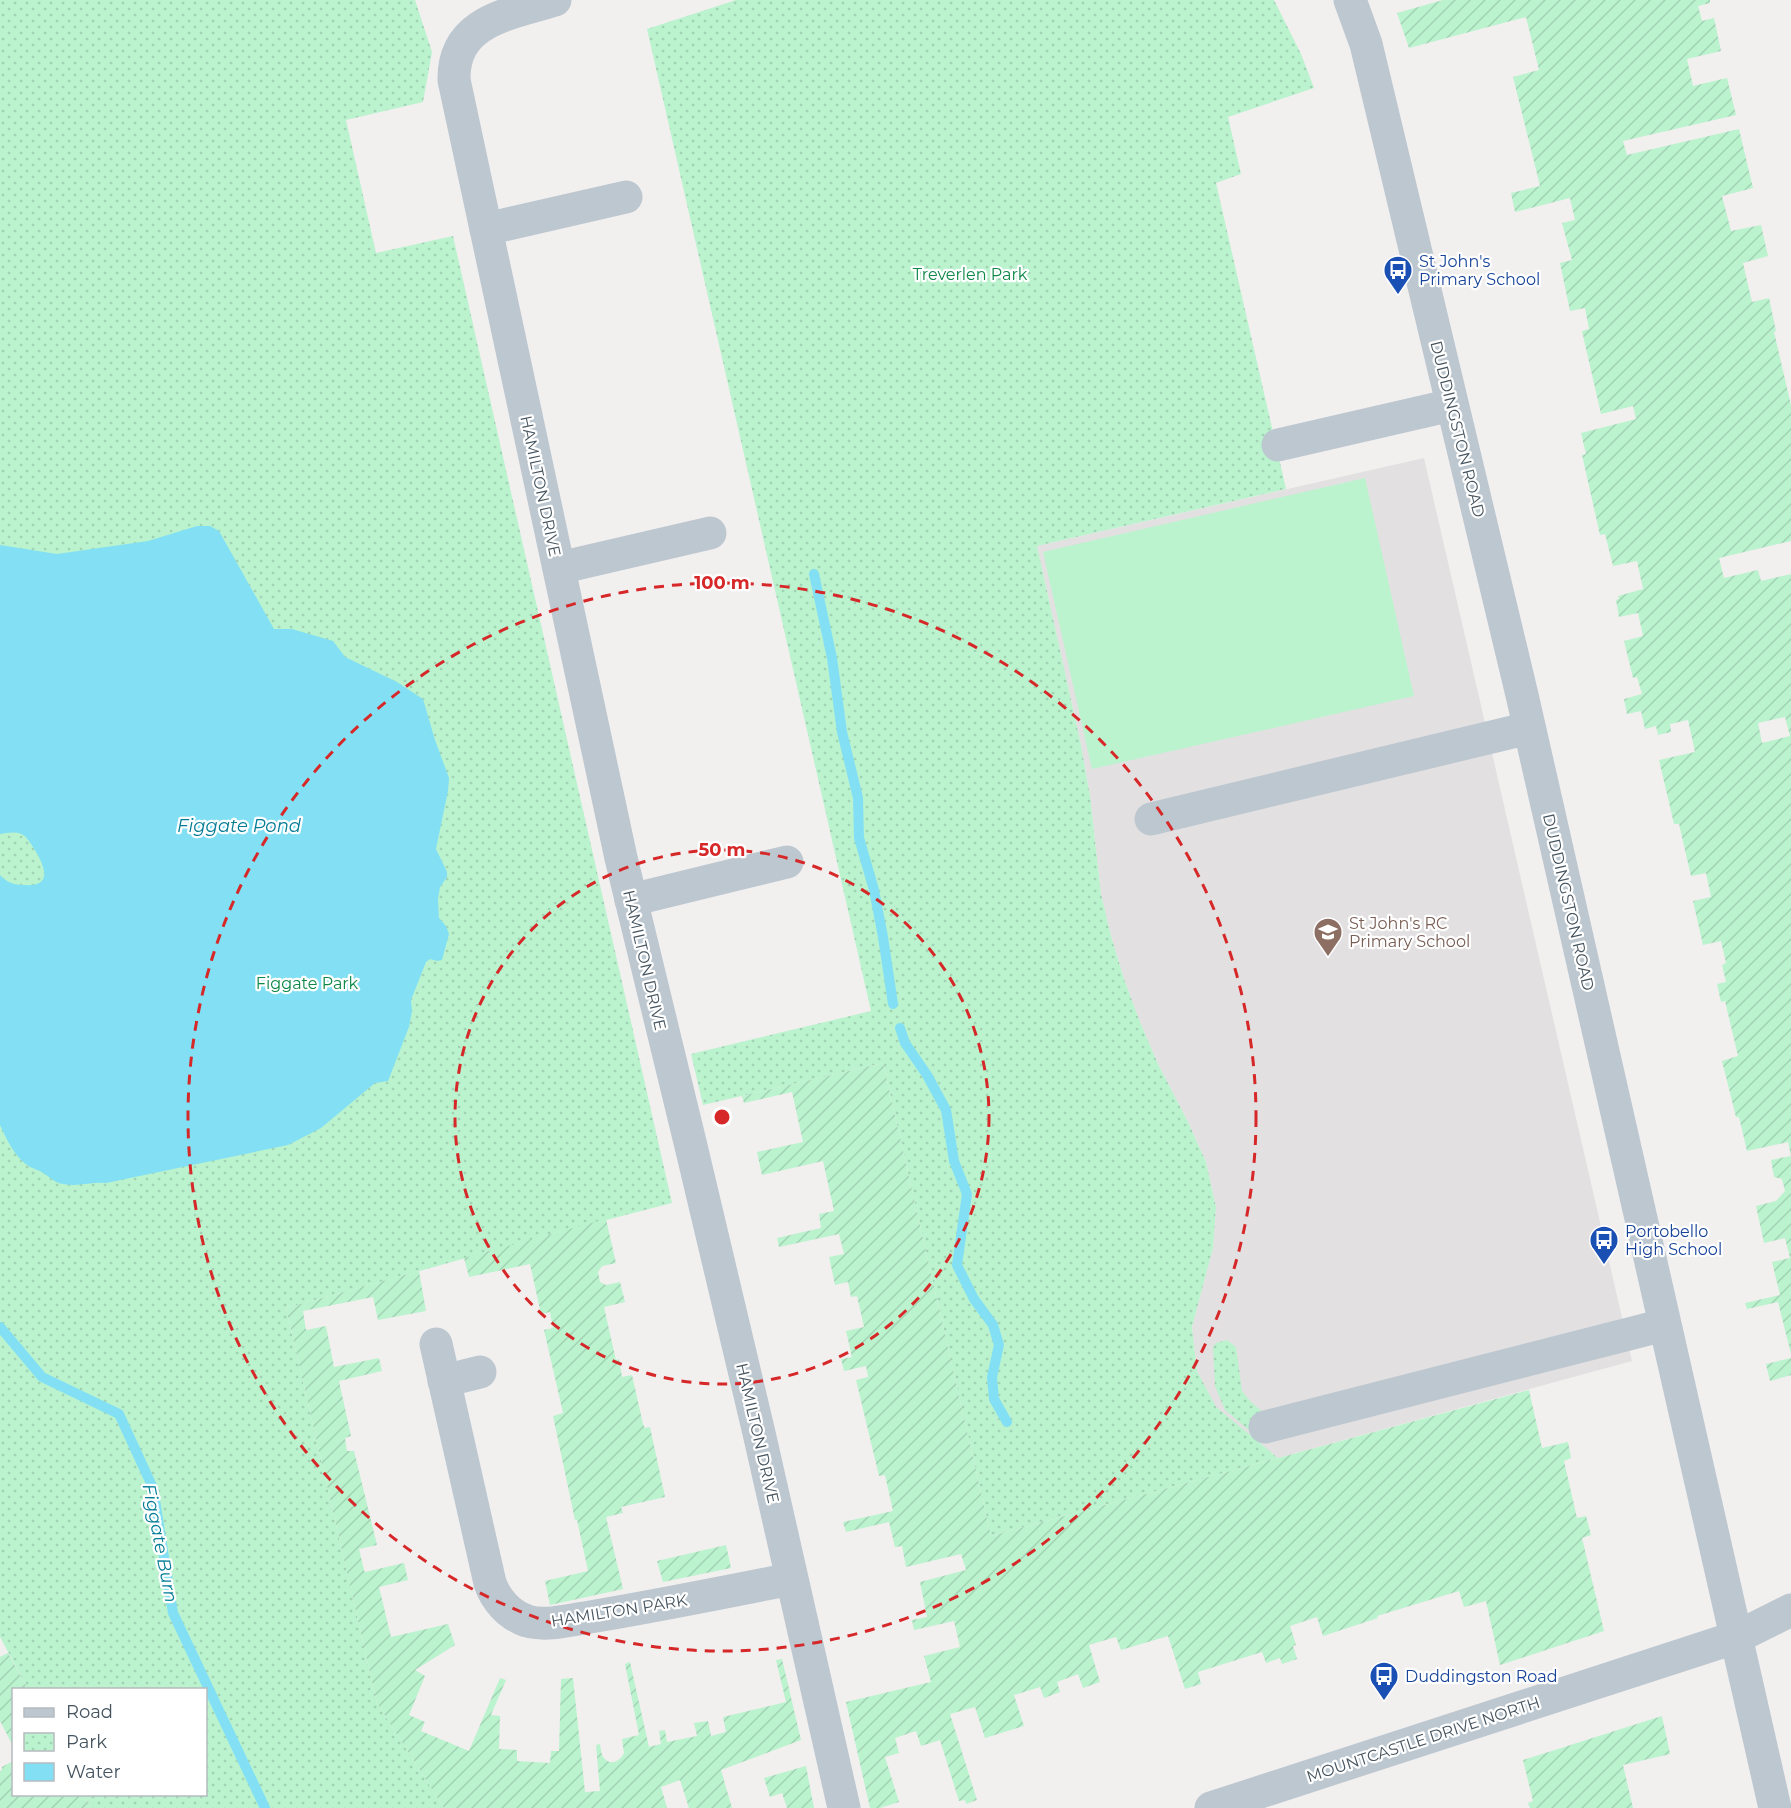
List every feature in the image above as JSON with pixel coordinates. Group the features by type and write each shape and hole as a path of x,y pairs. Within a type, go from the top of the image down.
{"street":[{"name":"HAMILTON DRIVE","path":"555,0 491,20 479,27 459,50 455,63 454,80 631,900 759,1433 844,1808"},
{"name":"DUDDINGSTON ROAD","path":"1350,0 1366,44 1529,728 1775,1808"},
{"path":"486,229 626,197"},
{"path":"1278,445 1452,405"},
{"path":"559,568 710,533"},
{"path":"1151,819 1529,728"},
{"path":"631,900 787,862"},
{"path":"1265,1427 1664,1325"},
{"name":"HAMILTON PARK","path":"436,1344 490,1583 496,1597 506,1609 533,1622 549,1623 637,1609 791,1579"},
{"path":"444,1381 480,1372"},
{"name":"MOUNTCASTLE DRIVE NORTH","path":"1211,1808 1737,1637 1791,1610"}],"shaded area":[{"name":"St John's RC Primary School","path":"1424,458 1632,1361 1278,1458 1215,1407 1197,1371 1192,1327 1213,1248 1216,1207 1206,1162 1140,1022 1111,936 1101,894 1090,796 1081,745 1037,546"}],"green space":[{"name":"Figgate Park","path":"0,0 415,0 432,52 423,102 346,120 376,253 453,236 672,1203 286,1308 377,1703 444,1808 91,1808 85,1796 207,1796 207,1688 27,1688 0,1637"},
{"name":"Treverlen Park","path":"736,0 1274,0 1301,54 1314,88 1228,117 1241,174 1216,183 1286,489 1037,546 1081,745 1090,796 1101,894 1111,936 1140,1022 1206,1162 1216,1207 1213,1248 1192,1327 1197,1371 1216,1407 1278,1458 991,1536 883,1063 703,1105 691,1054 871,1011 647,29"},
{"path":"1443,0 1710,0 1710,3 1698,6 1702,21 1714,18 1721,51 1687,59 1693,86 1727,78 1736,115 1623,141 1627,155 1739,129 1753,188 1722,196 1731,231 1761,225 1768,256 1743,263 1752,302 1769,298 1776,331 1774,332 1791,405 1791,541 1719,558 1724,578 1758,570 1761,581 1791,574 1791,1156 1788,1142 1747,1151 1722,1061 1738,1056 1725,1001 1721,1002 1717,984 1726,982 1722,965 1726,963 1721,941 1703,945 1693,901 1711,897 1706,873 1691,876 1679,824 1674,824 1659,760 1695,752 1688,720 1670,724 1671,732 1658,735 1656,726 1645,729 1641,711 1627,714 1624,699 1642,694 1637,677 1633,678 1624,641 1643,636 1638,613 1619,617 1616,600 1619,599 1618,596 1643,589 1637,561 1613,566 1605,534 1600,535 1582,455 1586,454 1581,433 1636,419 1633,406 1601,414 1582,331 1589,329 1585,308 1570,311 1560,263 1572,260 1562,223 1575,220 1570,198 1515,212 1511,193 1540,186 1513,77 1539,70 1526,17 1409,48 1397,13","holes":["1785,717 1790,736 1762,743 1758,723"]},
{"path":"1365,478 1414,696 1092,769 1043,552"},
{"path":"883,1063 991,1536 1529,1390 1542,1448 1568,1442 1571,1458 1564,1461 1577,1518 1586,1516 1591,1535 1582,1538 1604,1631 1500,1665 1486,1601 1464,1607 1459,1591 1377,1616 1378,1618 1323,1636 1317,1617 1290,1626 1296,1645 1293,1646 1297,1659 1282,1664 1280,1658 1266,1663 1262,1652 1198,1672 1201,1684 1185,1689 1168,1636 1121,1650 1116,1637 1089,1645 1100,1682 1083,1688 1078,1674 1057,1682 1060,1692 1044,1698 1040,1687 1014,1695 1024,1726 985,1738 975,1707 950,1714 977,1800 966,1804 965,1800 959,1801 940,1740 921,1746 916,1731 895,1738 899,1753 885,1757 899,1802 880,1808 870,1808 846,1702 931,1682 924,1656 960,1647 954,1621 914,1630 912,1620 927,1617 920,1582 966,1570 961,1554 906,1567 902,1546 895,1547 889,1522 846,1532 843,1522 893,1511 885,1475 879,1476 856,1380 868,1377 866,1366 844,1371 841,1359 852,1357 846,1331 864,1327 857,1296 851,1297 848,1282 835,1285 829,1257 844,1254 839,1234 779,1247 777,1238 821,1228 819,1214 834,1211 823,1161 762,1175 757,1152 803,1142 792,1092 744,1103 742,1096"},
{"path":"1791,1156 1791,1354 1778,1302 1747,1309 1745,1303 1780,1295 1772,1262 1790,1258 1785,1238 1764,1243 1756,1206 1776,1201 1785,1191 1782,1179 1774,1177 1771,1160"},
{"path":"606,1219 616,1263 602,1266 598,1272 600,1282 606,1285 620,1282 625,1302 604,1307 622,1377 632,1375 643,1424 645,1428 650,1427 665,1497 621,1507 623,1513 606,1517 623,1589 550,1605 545,1581 588,1571 553,1416 563,1413 544,1330 553,1328 550,1312 541,1314 530,1264 469,1277 464,1258"},
{"path":"419,1271 426,1311 378,1320 373,1297 303,1311 306,1330 326,1326 334,1367 379,1358 382,1371 339,1381 351,1436 345,1438 347,1451 354,1451 377,1545 359,1549 364,1570 365,1572 404,1563 408,1580 379,1587 391,1637 448,1624 455,1645 415,1670 425,1676 409,1715 425,1722 421,1731 469,1751 500,1678 506,1680 491,1715 500,1716 499,1749 517,1750 517,1761 550,1763 551,1751 559,1751 561,1679 573,1678 585,1792 600,1791 596,1745 600,1744 603,1757 607,1761 613,1762 621,1758 624,1753 622,1739 639,1735 625,1664 630,1662 649,1747 661,1744 659,1731 665,1730 667,1742 697,1736 694,1723 708,1721 711,1736 726,1732 723,1717 786,1702 776,1660 782,1659 801,1740 721,1770 732,1808 689,1808 680,1780 661,1787 667,1808 444,1808 377,1703 286,1308"},
{"path":"1227,1340 1236,1347 1242,1391 1263,1412 1250,1431 1225,1410 1215,1386 1213,1347 1216,1343"},
{"path":"1791,1358 1791,1375 1770,1381 1766,1364"},
{"path":"726,1545 731,1568 663,1582 657,1561"},
{"path":"8,1653 27,1688 12,1688 12,1744 0,1721 0,1657"},
{"path":"1662,1716 1670,1754 1623,1765 1633,1808 1530,1808 1528,1803 1533,1801 1523,1760"},
{"path":"12,1762 12,1796 85,1796 91,1808 0,1808 0,1771 2,1767"},
{"path":"806,1766 814,1808 787,1808 782,1793 770,1797 764,1778"}],"water":[{"name":"Figgate Pond","path":"197,526 210,526 219,531 274,629 292,629 333,641 345,657 397,682 423,699 449,778 436,849 447,872 447,877 440,887 439,918 449,934 442,960 430,959 426,962 411,1000 412,1011 409,1027 388,1081 375,1083 321,1128 288,1145 106,1183 63,1184 30,1167 20,1159 0,1125 0,875 11,883 34,885 43,879 44,869 39,856 25,836 15,833 0,834 0,545 57,554 148,541"}],"waterway":[{"path":"814,574 832,658 842,732 858,798 859,838 874,890 893,1004"},
{"path":"900,1028 905,1043 927,1075 946,1110 954,1161 967,1194 957,1265 974,1299 993,1325 999,1345 992,1377 994,1399 1007,1422"},
{"name":"Figgate Burn","path":"0,1327 42,1377 119,1414 153,1488 173,1613 265,1808"}],"place":[{"name":"St John's Primary School","path":"1398,296"},
{"name":"St John's RC Primary School","path":"1328,958"},
{"name":"Portobello High School","path":"1604,1266"},
{"name":"Duddingston Road","path":"1384,1702"}]}
